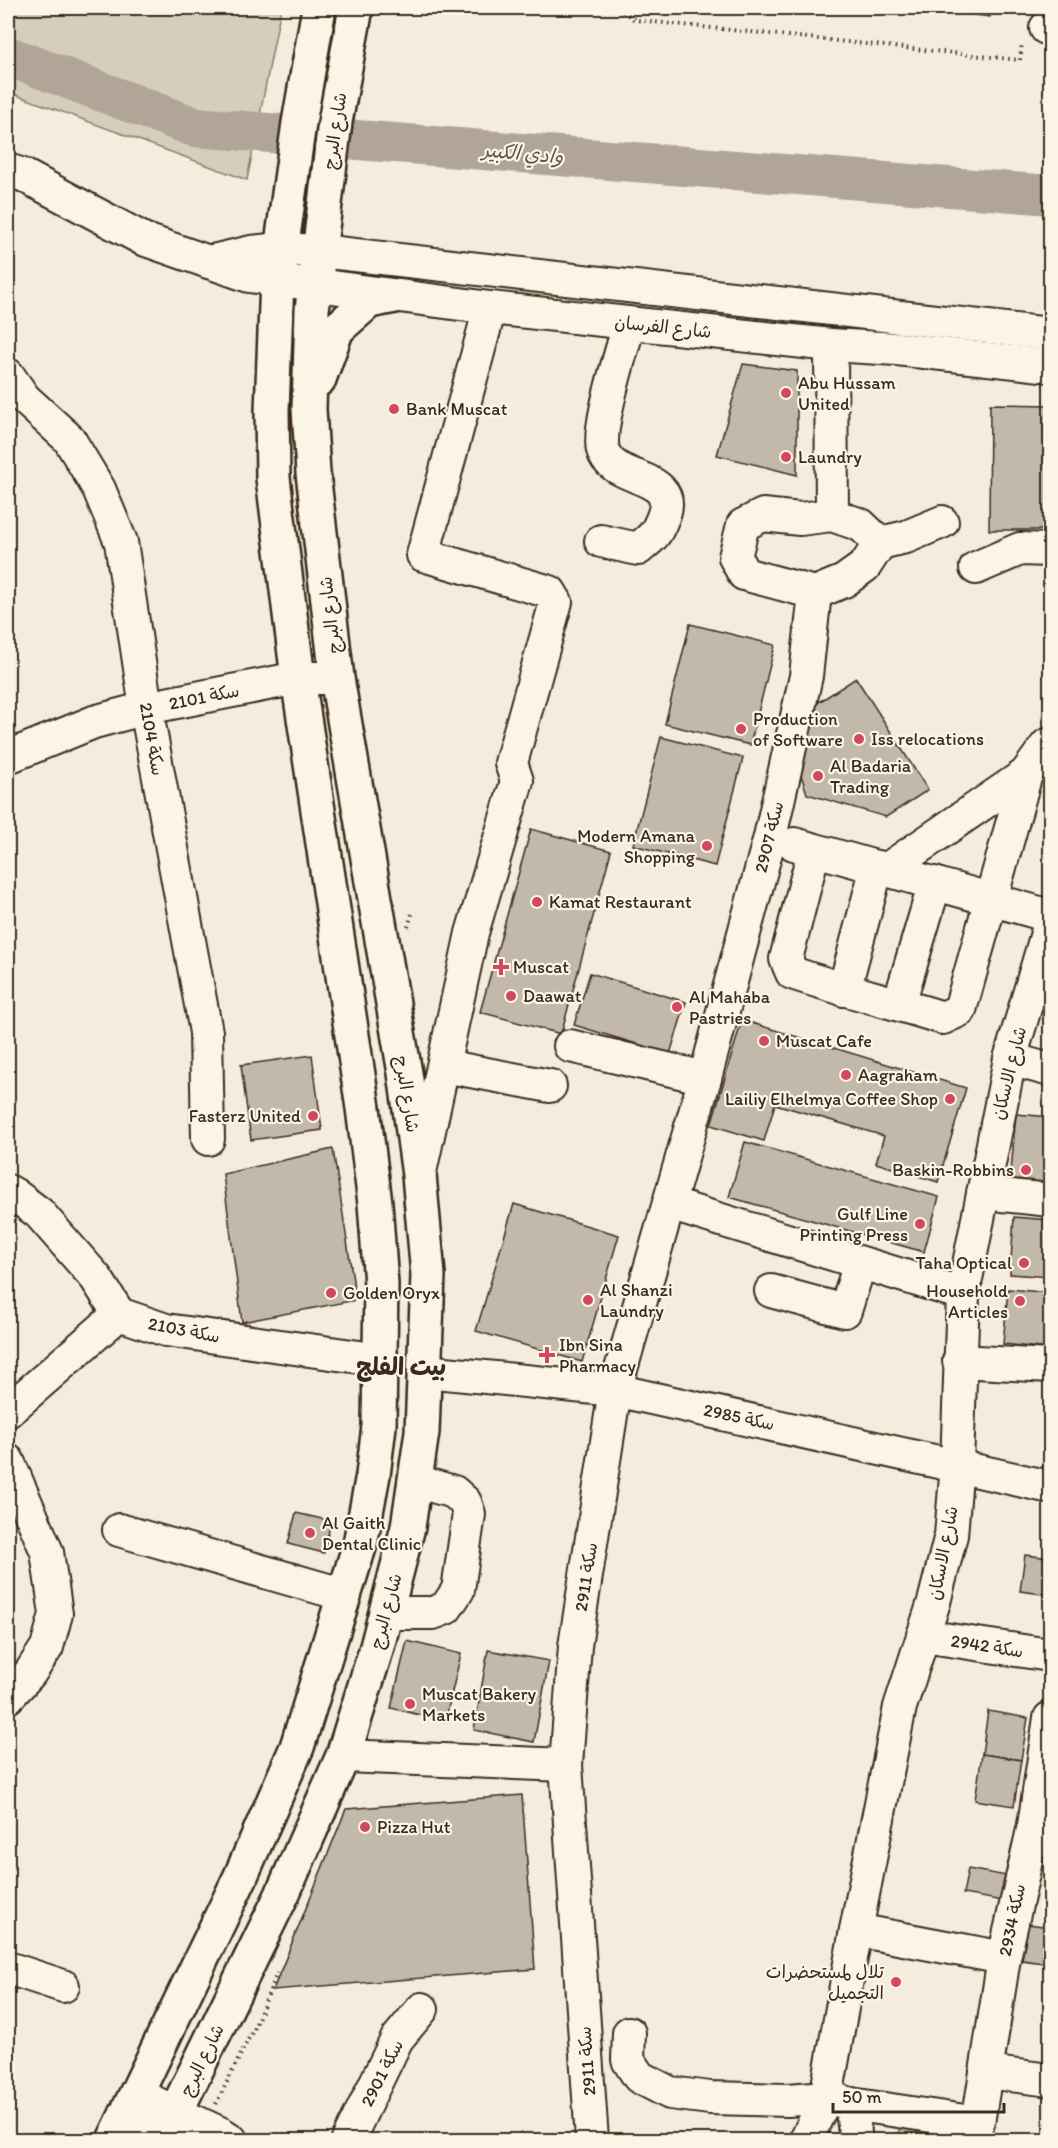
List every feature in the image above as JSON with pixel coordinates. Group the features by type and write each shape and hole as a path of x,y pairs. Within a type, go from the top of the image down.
{"main road":[{"name":"شارع البرج","path":"125,2117 240,1878 297,1747 360,1544 374,1475 379,1426 381,1284 373,1192 361,1097 298,678 273,478 272,411 279,264 287,201 319,8"},
{"name":"شارع البرج","path":"170,2132 282,1895 343,1756 386,1613 408,1527 422,1432 428,1275 419,1175 405,1073 337,678 313,473 309,409 312,310 335,122 356,8"},
{"path":"309,409 337,328 369,301 395,296"}],"street":[{"path":"8,170 23,175 143,239 207,262 251,252 279,264"},
{"name":"شارع الفرسان","path":"279,264 320,251 1050,334"},
{"name":"شارع الفرسان","path":"279,264 316,285 395,296 629,324 1050,366"},
{"path":"419,1175 472,933 517,781 511,763 556,602 550,592 423,555 490,308"},
{"path":"601,541 638,549 656,534 667,506 663,493 650,482 614,466 603,450 604,422 629,324"},
{"path":"831,345 832,516"},
{"name":"سكة 2104","path":"8,375 24,398 69,439 99,489 121,542 146,708 206,1032 208,1139"},
{"path":"880,543 861,525 832,516 800,519 763,515 742,525 735,557 744,574 815,593 844,581 866,566 880,543 906,537 942,522"},
{"path":"976,568 1020,549 1050,550"},
{"name":"سكة 2907","path":"615,1390 705,1078 770,837 806,676 815,593"},
{"name":"سكة 2101","path":"8,757 94,722 146,708 298,678 337,678"},
{"path":"814,850 786,959 792,974 943,1018 960,1010 1026,774 1050,744"},
{"path":"844,990 882,869 1026,774"},
{"path":"770,837 1050,916"},
{"path":"899,1004 935,884"},
{"name":"شارع الاسكان","path":"806,2140 838,2100 856,1930 900,1707 934,1602 951,1535 957,1465 963,1294 1010,1059 1050,923"},
{"path":"570,1046 705,1078"},
{"path":"1010,1059 1050,1070"},
{"path":"444,1066 550,1086"},
{"path":"8,1191 39,1213 96,1278 119,1314 8,1411"},
{"path":"983,1193 1050,1200"},
{"path":"669,1204 963,1294"},
{"path":"771,1291 845,1311 860,1263"},
{"name":"سكة 2103","path":"119,1314 166,1330 381,1360"},
{"path":"959,1361 1050,1366"},
{"name":"سكة 2985","path":"425,1371 615,1390 1050,1487"},
{"name":"سكة 2911","path":"592,2140 566,1765 575,1646 615,1390"},
{"path":"8,1461 47,1552 56,1614 46,1647 30,1673 8,1697"},
{"path":"386,1613 433,1613 446,1608 458,1590 469,1514 465,1502 454,1492 414,1481"},
{"path":"119,1530 345,1595"},
{"name":"سكة 2942","path":"923,1636 1050,1655"},
{"name":"سكة 2934","path":"838,2100 978,2123 1004,1958 1042,1828 1050,1718"},
{"path":"343,1756 566,1765"},
{"path":"856,1930 1004,1958"},
{"path":"8,1968 63,1986"},
{"name":"سكة 2901","path":"348,2140 397,2039 422,2009"},
{"path":"629,2033 628,2060 639,2077 670,2093 710,2098 838,2100 856,2140"},
{"path":"986,2072 1050,2080"},
{"path":"125,2117 170,2132 222,2134 231,2140"}],"path":[{"path":"618,8 635,20 1020,60 1024,31 1048,28"}],"shaded area":[{"path":"8,8 281,8 247,180 8,92"}],"building":[{"path":"924,8 992,8 990,17"},
{"path":"743,364 797,371 797,475 717,455"},
{"path":"990,404 1050,405 1050,530 989,530"},
{"path":"690,624 775,645 750,745 665,724"},
{"path":"856,678 928,790 886,817 807,794 798,765 808,709"},
{"path":"661,737 743,758 715,866 633,845"},
{"path":"531,829 611,851 561,1034 480,1012"},
{"path":"590,973 686,1002 670,1054 574,1025"},
{"path":"742,1020 966,1088 938,1182 876,1163 884,1136 775,1104 764,1141 711,1125"},
{"path":"312,1055 322,1130 251,1140 241,1065"},
{"path":"1016,1114 1050,1117 1050,1186 1010,1183"},
{"path":"745,1142 939,1197 924,1252 729,1197"},
{"path":"333,1149 356,1300 242,1322 223,1174"},
{"path":"514,1204 619,1235 582,1362 476,1331"},
{"path":"1014,1217 1050,1220 1050,1277 1010,1274"},
{"path":"1008,1289 1050,1293 1050,1349 1003,1344"},
{"path":"1047,1433 1050,1434 1050,1468 1043,1467"},
{"name":"Al Gaith Dental Clinic","path":"296,1513 331,1521 324,1553 288,1544"},
{"path":"1025,1555 1050,1558 1050,1595 1020,1591"},
{"path":"407,1641 461,1654 445,1721 391,1708"},
{"path":"488,1650 549,1661 534,1742 474,1730"},
{"path":"988,1711 1028,1718 1021,1760 982,1754"},
{"path":"982,1754 1021,1760 1014,1806 975,1800"},
{"path":"522,1795 535,1969 273,1990 346,1809"},
{"path":"968,1869 1007,1876 1003,1901 963,1894"},
{"path":"1028,1924 1050,1927 1050,1964 1022,1960"},
{"path":"900,2127 933,2134 932,2140 897,2140"}],"waterway":[{"name":"وادي الكبير","path":"8,56 194,127 1050,195"}],"place":[{"name":"Abu Hussam United","path":"786,393"},
{"name":"Bank Muscat","path":"394,409"},
{"name":"Laundry","path":"786,457"},
{"name":"Production of Software","path":"741,729"},
{"name":"Iss relocations","path":"859,739"},
{"name":"Al Badaria Trading","path":"818,776"},
{"name":"Modern Amana Shopping","path":"707,846"},
{"name":"Kamat Restaurant","path":"537,902"},
{"name":"Muscat","path":"501,967"},
{"name":"Daawat","path":"511,996"},
{"name":"Al Mahaba Pastries","path":"677,1007"},
{"name":"Muscat Cafe","path":"764,1041"},
{"name":"Aagraham","path":"846,1075"},
{"name":"Lailiy Elhelmya Coffee Shop","path":"950,1099"},
{"name":"Fasterz United","path":"313,1116"},
{"name":"Baskin-Robbins","path":"1026,1170"},
{"name":"Gulf Line Printing Press","path":"920,1224"},
{"name":"Taha Optical","path":"1024,1263"},
{"name":"Golden Oryx","path":"331,1293"},
{"name":"Al Shanzi Laundry","path":"588,1300"},
{"name":"Household Articles","path":"1020,1301"},
{"name":"Ibn Sina Pharmacy","path":"547,1355"},
{"name":"Al Gaith Dental Clinic","path":"310,1533"},
{"name":"Muscat Bakery Markets","path":"410,1704"},
{"name":"Pizza Hut","path":"365,1827"},
{"name":"تلال لمستحضرات التجميل","path":"896,1982"}],"district":[{"name":"بيت الفلج","path":"401,1367"}]}
